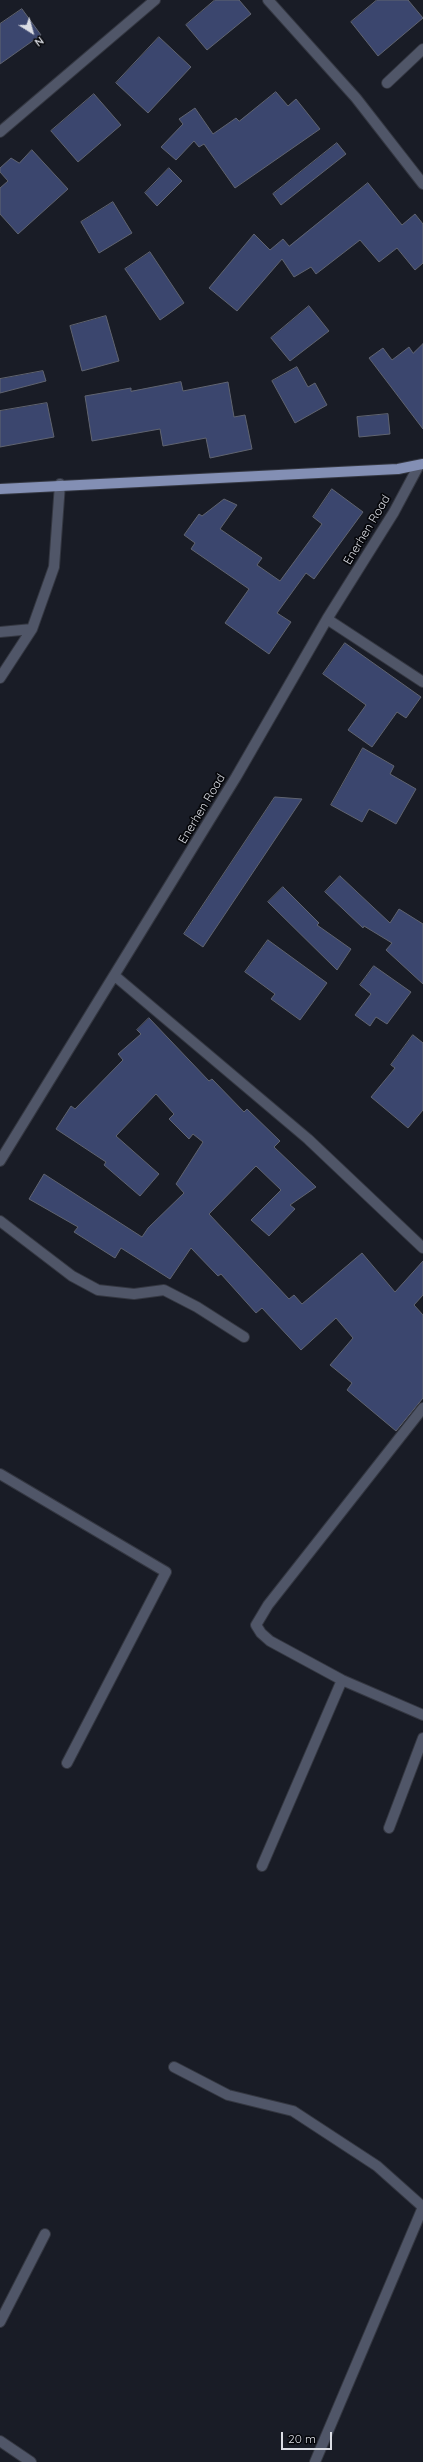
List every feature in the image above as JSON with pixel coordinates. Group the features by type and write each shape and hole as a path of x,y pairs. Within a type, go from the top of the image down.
{"main road":[{"path":"0,489 60,484 398,470 421,465"}],"street":[{"path":"0,132 156,0"},
{"path":"268,0 356,98 423,184"},
{"path":"387,83 423,49"},
{"name":"Enerhen Road","path":"0,1161 236,777 327,619 394,512 421,465"},
{"path":"0,678 32,629 54,567 60,484"},
{"path":"327,619 423,682"},
{"path":"0,632 32,629"},
{"path":"115,976 308,1138 423,1248"},
{"path":"0,1221 72,1276 98,1290 134,1294 164,1290 197,1307 244,1337"},
{"path":"423,1408 268,1605 256,1625 260,1633 270,1641 342,1680 423,1715"},
{"path":"0,1474 166,1572 67,1763"},
{"path":"262,1866 342,1680"},
{"path":"389,1828 423,1738"},
{"path":"174,2068 228,2095 293,2111 377,2166 423,2207 315,2462"},
{"path":"0,2322 45,2234"},
{"path":"0,2441 31,2462"}],"building":[{"path":"215,0 239,0 251,14 207,50 186,25"},
{"path":"377,0 408,0 423,18 378,56 351,22"},
{"path":"22,9 41,35 0,64 0,24"},
{"path":"159,37 191,67 148,113 116,83"},
{"path":"276,92 288,106 296,99 320,129 235,188 204,144 199,147 194,141 176,160 161,147 183,124 179,119 195,108 213,134 236,118 239,121"},
{"path":"94,94 121,125 78,162 51,131"},
{"path":"337,143 346,154 281,205 273,194"},
{"path":"32,150 68,189 18,234 0,214 0,188 8,181 0,172 0,168 11,158 19,163"},
{"path":"169,168 182,181 157,206 145,193"},
{"path":"368,183 402,225 415,214 423,224 423,263 415,270 397,248 379,262 360,240 316,274 311,267 294,277 282,259 237,311 209,288 254,234 270,250 283,239 289,246"},
{"path":"113,202 132,233 99,253 81,222"},
{"path":"150,252 184,303 160,320 125,269"},
{"path":"309,306 329,331 290,361 271,338"},
{"path":"106,316 119,361 82,371 70,326"},
{"path":"423,344 423,429 369,358 383,348 392,360 409,347 413,353"},
{"path":"297,367 308,387 315,383 327,405 295,423 272,381"},
{"path":"43,371 46,381 0,393 0,379"},
{"path":"181,382 183,391 228,382 234,417 245,415 252,449 210,458 206,438 163,446 160,429 92,441 85,396 131,388 131,391"},
{"path":"47,403 54,437 0,447 0,411"},
{"path":"388,414 390,434 359,437 357,417"},
{"path":"332,489 363,512 314,579 306,573 277,613 291,622 269,654 225,623 249,589 191,549 195,543 184,535 199,514 202,516 224,499 237,505 220,529 262,558 257,565 280,581 322,524 313,517"},
{"path":"345,643 421,697 406,718 397,712 372,747 348,730 366,705 323,674"},
{"path":"363,748 394,766 390,774 416,789 396,824 369,809 362,822 331,805"},
{"path":"275,797 302,799 203,947 184,934"},
{"path":"340,876 390,923 399,909 423,924 423,984 386,950 392,943 364,926 363,928 325,892"},
{"path":"283,887 319,923 317,925 351,949 337,970 268,902"},
{"path":"268,940 327,983 300,1020 271,999 275,994 245,972"},
{"path":"374,966 411,992 387,1024 376,1017 370,1026 355,1015 371,994 360,985"},
{"path":"149,1018 209,1081 212,1079 244,1112 247,1109 280,1141 274,1147 316,1187 290,1205 295,1209 269,1236 251,1220 281,1190 256,1166 209,1214 289,1299 294,1295 302,1304 362,1253 395,1292 423,1261 423,1295 414,1305 423,1315 423,1398 396,1431 347,1390 352,1383 330,1365 353,1338 336,1318 301,1350 262,1308 256,1313 221,1274 218,1276 191,1248 170,1279 121,1248 115,1258 74,1232 78,1227 29,1199 44,1174 142,1237 148,1228 184,1193 176,1184 203,1142 193,1134 189,1139 169,1119 174,1114 156,1094 116,1136 159,1174 140,1196 104,1165 106,1162 56,1129 71,1106 75,1109 123,1060 118,1054 141,1034 137,1030"},
{"path":"413,1035 423,1043 423,1110 408,1128 371,1097 395,1068 391,1065"}]}
